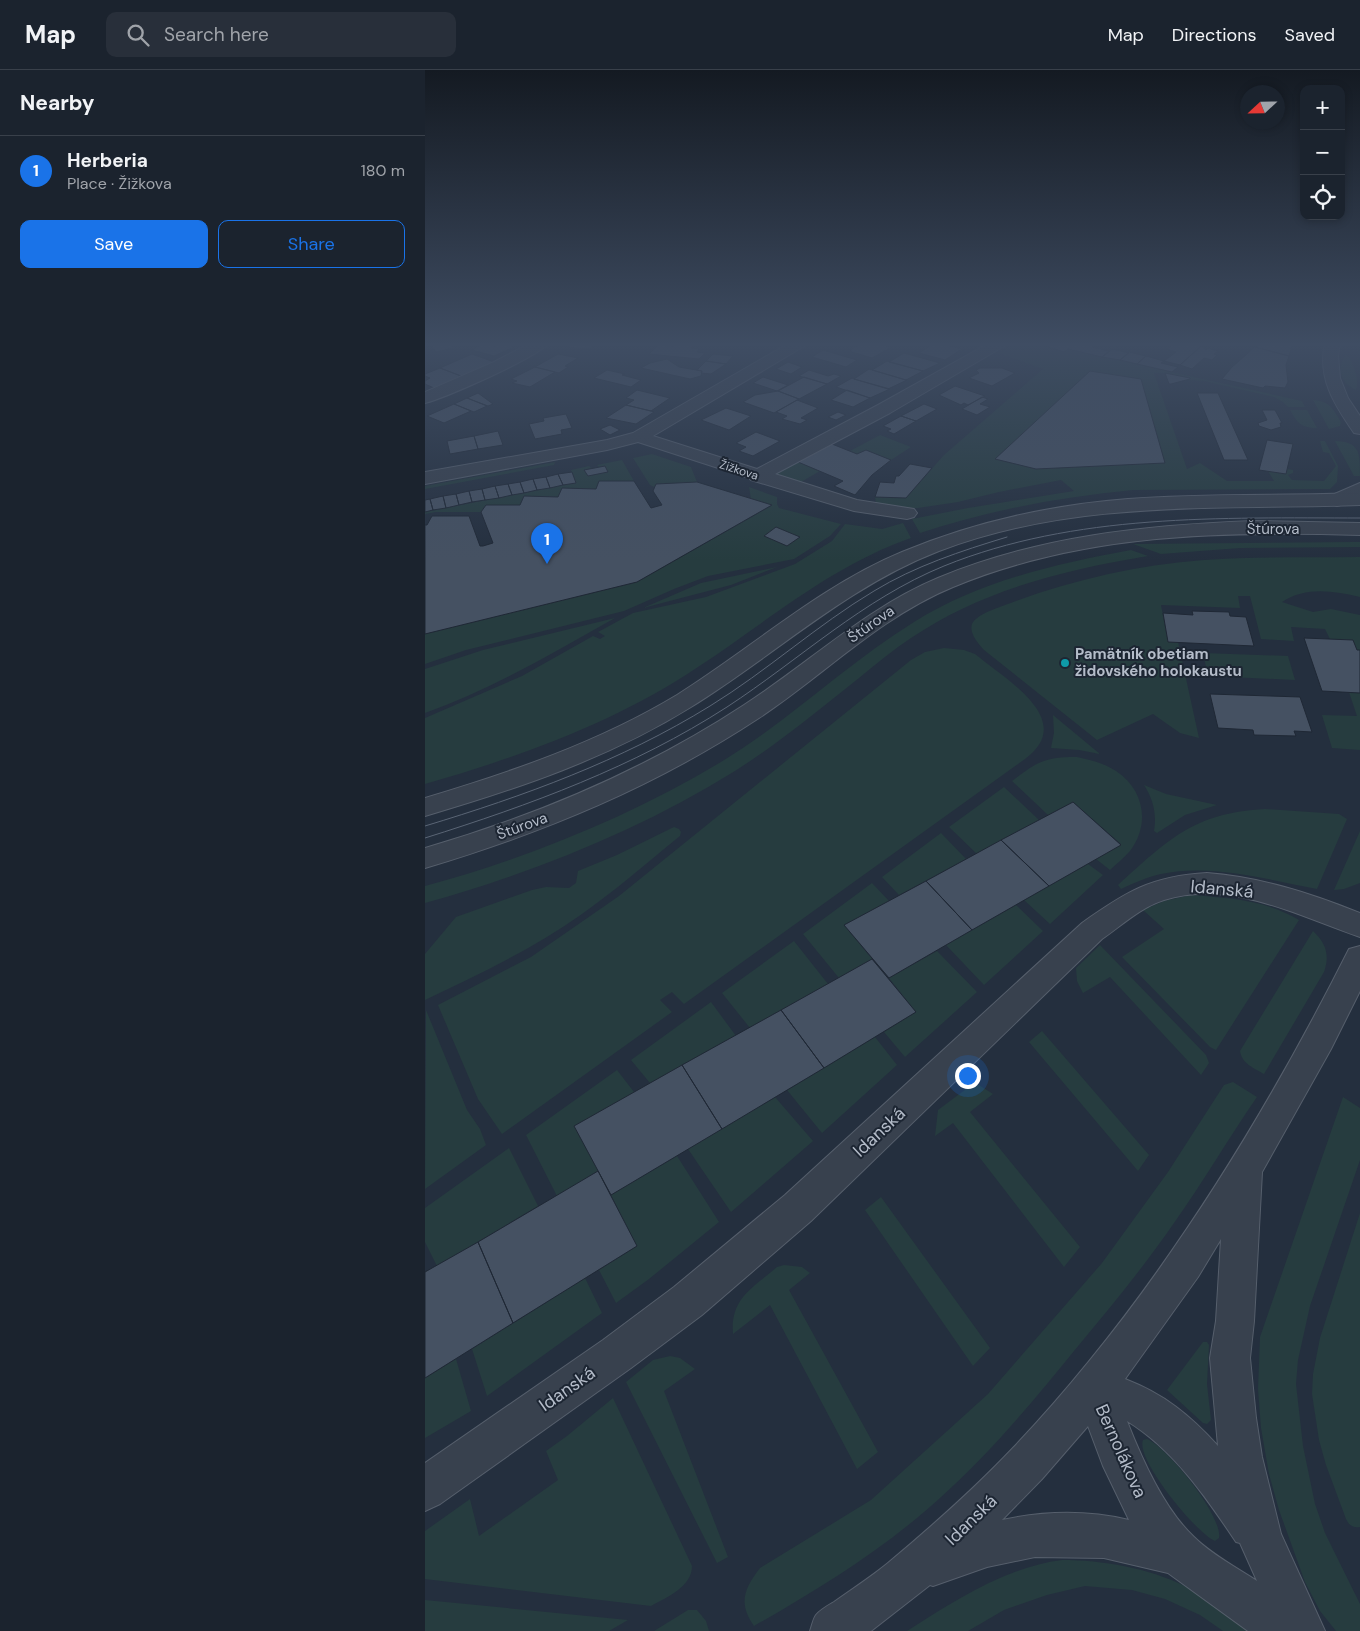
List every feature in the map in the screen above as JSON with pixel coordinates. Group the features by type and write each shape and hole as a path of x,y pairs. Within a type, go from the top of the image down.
{"street":[{"path":"425,478 607,445 639,437 673,415"},
{"path":"757,476 871,415"},
{"path":"1351,415 1360,429"},
{"name":"Žižkova","path":"639,437 757,476 854,505 907,513"},
{"path":"1337,500 1360,490"},
{"name":"Štúrova","path":"425,807 513,780 639,726 726,674 849,587 907,557 958,538 1025,520 1103,507 1196,502 1360,499"},
{"path":"1349,529 1360,535"},
{"name":"Štúrova","path":"425,858 547,817 598,796 670,761 755,710 880,617 921,593 974,571 1060,545 1137,534 1182,530 1349,529"},
{"name":"Idanská","path":"425,1489 689,1301 798,1208 1092,931 1139,899 1172,887 1208,884 1229,886 1316,906 1360,924"},
{"name":"Idanská","path":"833,1631 917,1570 990,1504 1094,1388 1168,1288 1244,1171 1319,1040 1360,958"},
{"name":"Bernolákova","path":"1244,1171 1235,1321 1230,1358 1235,1418 1241,1457 1261,1538 1302,1631"},
{"name":"Bernolákova","path":"1094,1388 1142,1407 1174,1430 1226,1489 1261,1538"},
{"name":"Bernolákova","path":"1094,1388 1118,1451 1134,1485 1153,1521 1178,1553 1287,1631"},
{"name":"Bernolákova","path":"917,1570 987,1545 1035,1535 1103,1536 1178,1553"}],"green space":[{"path":"990,415 1168,415 1187,469 1200,463 1227,481 1274,481 1268,471 1285,474 1287,469 1293,470 1293,473 1288,475 1292,480 1324,481 1336,466 1329,453 1323,452 1320,441 1325,441 1338,466 1337,482 1330,489 1133,490 1052,501 999,511 920,533 912,519 1074,491 1061,480 958,502 918,508 899,509 876,504 875,497 906,498 944,455"},
{"path":"1293,415 1310,415 1317,428 1307,427"},
{"path":"1321,415 1337,415 1341,422 1340,426 1329,429"},
{"path":"880,435 911,447 891,460 866,450 857,454 850,451"},
{"path":"1335,441 1354,446 1357,450 1360,461 1360,476 1354,476"},
{"path":"652,454 691,467 697,482 656,484 654,487 650,485 633,458"},
{"path":"622,460 634,481 599,481 596,489 562,488 558,497 524,496 520,505 486,505 482,512 436,512 425,514 425,512 575,483 571,470 589,466 591,468 584,470 588,476 607,472 605,466 599,467 597,465"},
{"path":"555,462 554,465 425,489 425,486"},
{"path":"798,462 820,471 801,482 772,477"},
{"path":"749,487 777,497 779,508 841,524 830,536 794,559 708,576 624,611 466,650 425,664 425,634 637,582 771,506 751,499"},
{"path":"903,523 911,538 882,550 827,579 667,687 601,721 532,750 425,784 425,718 522,676 593,636 600,639 605,636 598,632 633,613 706,597 795,564 832,541 845,524 882,529"},
{"path":"1360,542 1360,547 1240,548 1161,554 1133,544"},
{"path":"1131,550 1148,556 1055,575 1025,584 966,607 938,621 898,647 798,726 735,771 624,831 545,864 425,903 425,886 502,863 540,849 614,818 686,782 721,762 770,729 889,638 914,622 965,595 1046,568"},
{"path":"1360,557 1360,597 1320,591 1301,594 1282,602 1313,612 1331,609 1360,615 1360,650 1357,650 1353,640 1330,639 1325,629 1291,627 1294,641 1261,639 1250,596 1238,596 1240,608 1161,605 1168,642 1178,642 1199,738 1180,733 1153,714 1097,740 984,650 975,638 971,628 974,620 991,610 1029,596 1103,575 1128,570 1179,562 1224,559"},
{"path":"777,567 731,585 643,608 701,583"},
{"path":"615,618 498,682 425,713 425,669 483,650"},
{"path":"944,648 964,650 975,654 1003,675 1031,701 1040,715 1044,730 1039,744 1025,759 684,1004 672,992 660,1000 672,1012 502,1134 478,1099 438,1005 531,957 619,896 911,660 925,652"},
{"path":"1203,653 1288,656 1295,680 1208,676"},
{"path":"1349,692 1360,693 1360,750 1332,748 1322,715 1357,716"},
{"path":"1053,715 1100,754 1051,748 1054,733"},
{"path":"1077,757 1102,764 1116,771 1133,788 1141,808 1142,819 1136,841 1130,851 1110,870 1096,859 1121,844 1073,802 1048,815 1012,781 1041,762 1056,758"},
{"path":"1144,785 1166,794 1217,805 1185,815 1157,833 1154,831 1153,807"},
{"path":"1004,787 1039,820 977,854 949,827"},
{"path":"1265,809 1339,814 1347,819 1317,889 1260,877 1200,870 1161,874 1146,878 1121,889 1118,885 1167,842 1200,823 1219,816"},
{"path":"674,827 681,832 680,836 620,886 582,914 525,950 425,1000 425,954 456,917 532,890 546,887 569,888 576,883 578,871 617,855"},
{"path":"1360,831 1360,883 1344,889 1334,890"},
{"path":"941,833 966,859 899,895 882,877"},
{"path":"1088,864 1103,875 1050,924 1024,900"},
{"path":"872,883 889,901 844,925 872,959 839,978 803,934"},
{"path":"1191,895 1260,904 1274,908 1299,920 1216,1050 1210,1047 1122,957 1164,929 1143,910 1164,901"},
{"path":"1016,905 1043,931 984,985 946,945"},
{"path":"1313,931 1321,940 1326,950 1327,960 1324,972 1264,1074 1246,1062 1240,1051"},
{"path":"794,941 828,984 750,1028 722,993"},
{"path":"1100,945 1206,1055 1209,1063 1201,1075 1110,977 1083,993 1077,981 1076,968"},
{"path":"937,951 977,992 905,1057 884,1032 916,1012 889,978"},
{"path":"711,1002 736,1036 650,1083 631,1060"},
{"path":"426,1010 467,1110 480,1129 486,1145 425,1189"},
{"path":"1042,1031 1149,1155 1138,1171 1029,1042"},
{"path":"875,1037 897,1065 822,1133 787,1090"},
{"path":"617,1070 634,1092 598,1171 557,1196 526,1135"},
{"path":"1233,1082 1257,1097 1185,1208 1150,1256 1100,1320 1010,1428 976,1464 919,1517 827,1583 754,1626 746,1610 745,1596 750,1583 760,1568 871,1500 988,1394 1102,1263 1168,1172 1224,1085"},
{"path":"979,1085 993,1094 970,1112 1080,1247 1064,1267 953,1123 935,1136 938,1110 970,1086"},
{"path":"775,1097 813,1141 731,1212 688,1149"},
{"path":"1343,1097 1360,1108 1360,1160 1310,1306 1298,1360 1296,1384 1303,1446 1315,1504 1325,1533 1360,1604 1360,1631 1336,1631 1320,1611 1305,1582 1279,1510 1269,1474 1261,1428 1258,1389 1260,1337"},
{"path":"509,1148 538,1206 437,1266 425,1242 425,1208"},
{"path":"677,1156 719,1222 649,1279 616,1303 599,1270 637,1246 611,1195"},
{"path":"881,1197 990,1348 973,1366 865,1210"},
{"path":"1360,1213 1360,1527 1355,1527 1351,1526 1346,1519 1326,1465 1319,1440 1312,1394 1313,1374 1320,1338"},
{"path":"784,1265 802,1267 810,1273 789,1290 878,1452 857,1469 770,1305 733,1334 735,1311 739,1303 752,1288 777,1267"},
{"path":"585,1278 602,1313 487,1396 472,1349"},
{"path":"1203,1342 1207,1342 1209,1345 1207,1384 1211,1420 1207,1424 1203,1423 1167,1390"},
{"path":"670,1356 680,1358 695,1369 664,1391 728,1557 717,1563 626,1382 653,1360"},
{"path":"456,1359 471,1411 425,1438 425,1378"},
{"path":"613,1398 692,1566 688,1580 683,1586 651,1606 425,1579 425,1531 470,1499 479,1536 558,1480 546,1451"},
{"path":"1147,1439 1168,1455 1204,1499 1218,1528 1219,1538 1215,1541 1195,1525 1169,1495 1148,1463 1143,1450 1143,1440"},
{"path":"1062,1560 1109,1563 1156,1574 1200,1594 1249,1631 1223,1631 1200,1615 1165,1599 1132,1590 1085,1586 1047,1595 1004,1610 968,1631 907,1631 981,1587 1021,1570"},
{"path":"425,1600 628,1620 609,1631 425,1631"},
{"path":"688,1610 697,1610 706,1621 709,1631 654,1631"}],"building":[{"path":"430,415 462,415 444,423 427,416"},
{"path":"566,415 572,428 561,430 562,434 535,439 529,424 544,421 543,418"},
{"path":"611,415 650,415 636,424 606,418"},
{"path":"712,415 751,416 729,430 701,420"},
{"path":"784,415 806,415 801,418 807,420 800,424 782,419 787,416"},
{"path":"832,415 846,415 836,420 828,417"},
{"path":"903,415 927,415 916,421 901,416"},
{"path":"1043,415 1151,415 1165,463 1036,469 995,459"},
{"path":"1206,415 1228,415 1248,460 1224,460"},
{"path":"1264,415 1278,415 1282,423 1280,423 1281,427 1271,430 1259,426 1258,423 1267,420"},
{"path":"901,416 916,421 894,434 887,431 891,429 883,426"},
{"path":"610,425 620,430 610,435 600,429"},
{"path":"498,431 503,445 478,449 474,436"},
{"path":"756,432 780,441 753,456 739,451 746,447 736,443"},
{"path":"474,436 478,449 450,454 447,441"},
{"path":"1267,440 1293,444 1286,474 1259,470"},
{"path":"832,444 857,454 866,450 891,460 872,475 855,495 834,486 843,481 798,462"},
{"path":"910,464 932,468 906,498 875,497 880,482 894,483 896,476 899,476"},
{"path":"605,466 608,472 588,476 584,470"},
{"path":"572,472 576,483 563,485 558,474"},
{"path":"558,474 563,485 550,488 546,477"},
{"path":"546,477 550,488 537,490 533,479"},
{"path":"533,479 537,490 524,493 520,482"},
{"path":"599,481 634,481 651,508 662,505 653,491 656,484 697,482 772,505 637,582 425,634 425,525 427,525 432,516 469,516 480,546 483,546 493,543 481,512 486,505 520,505 524,496 558,497 562,488 596,489"},
{"path":"520,482 524,493 512,495 508,484"},
{"path":"508,484 512,495 499,498 495,486"},
{"path":"495,486 499,498 485,500 482,489"},
{"path":"482,489 485,500 472,502 469,491"},
{"path":"469,491 472,502 459,505 456,494"},
{"path":"456,494 459,505 446,508 443,496"},
{"path":"443,496 446,508 433,510 430,499"},
{"path":"430,499 433,510 425,512 425,500"},
{"path":"776,527 800,537 787,546 764,536"},
{"path":"1192,611 1229,612 1230,616 1246,617 1254,646 1168,642 1163,613 1193,615"},
{"path":"1304,638 1353,640 1357,650 1360,650 1360,693 1322,691"},
{"path":"1210,694 1300,697 1312,732 1294,731 1296,736 1254,735 1253,730 1218,728"},
{"path":"1073,802 1121,845 1049,886 1001,840"},
{"path":"1001,840 1049,886 972,930 926,881"},
{"path":"926,881 972,930 889,978 844,925"},
{"path":"872,959 916,1012 824,1068 781,1010"},
{"path":"781,1010 824,1068 722,1129 682,1065"},
{"path":"682,1065 722,1129 611,1195 574,1126"},
{"path":"598,1171 637,1246 513,1323 478,1242"},
{"path":"478,1242 513,1323 425,1378 425,1272"}],"tram line":[{"path":"425,838 581,783 692,729 754,689 832,631 886,595 944,566 994,549 1045,536 1097,528 1149,522 1202,519 1360,518"},
{"path":"425,826 535,789 642,744 710,706 752,678 832,618 874,591 906,574 939,560 1007,537"}],"place":[{"name":"Herberia","path":"547,564"},
{"name":"Pamätník obetiam židovského holokaustu","path":"1065,663"}]}
